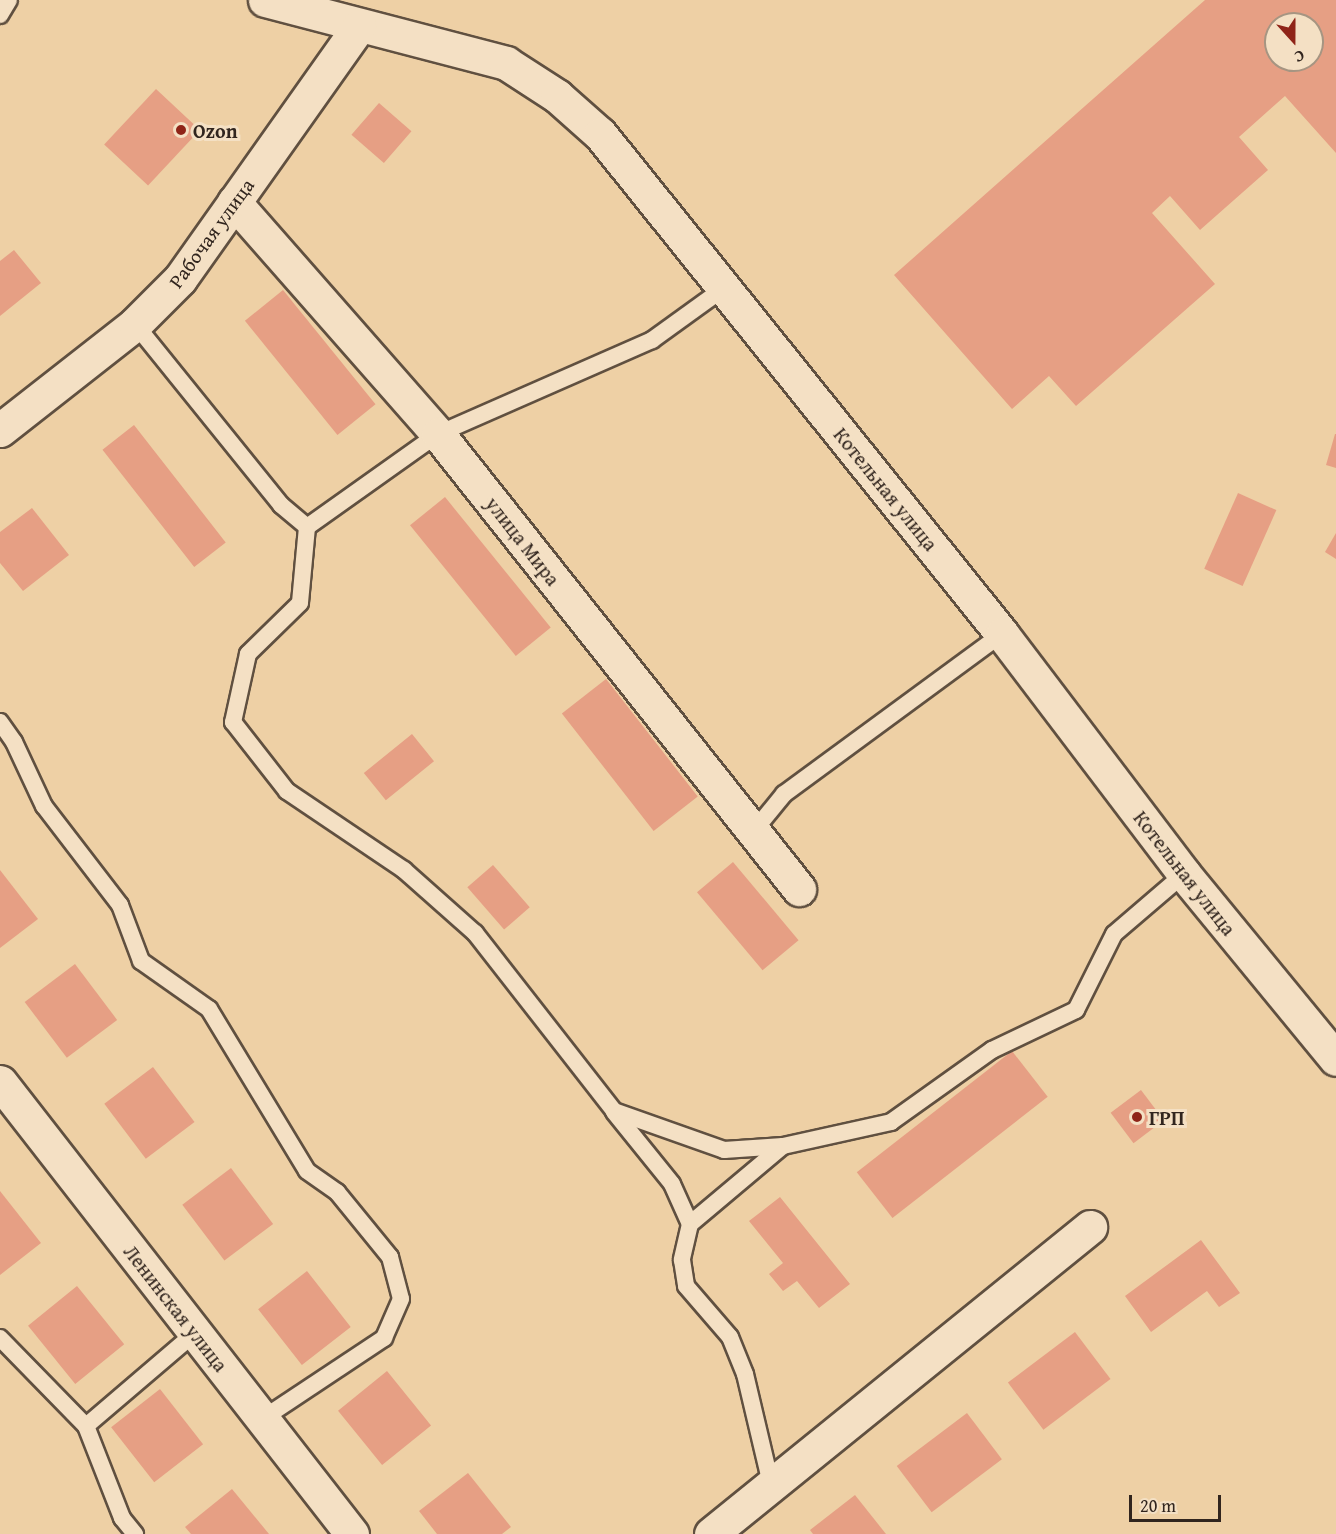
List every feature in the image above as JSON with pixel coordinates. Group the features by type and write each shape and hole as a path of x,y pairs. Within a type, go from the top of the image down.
{"street":[{"name":"Котельная улица","path":"265,0 506,63 557,96 600,134 1002,634 1184,874 1336,1059"},
{"name":"Рабочая улица","path":"0,430 135,324 180,279 359,26"},
{"name":"улица Мира","path":"234,202 438,434 800,889"},
{"name":"Ленинская улица","path":"0,1082 352,1534"},
{"path":"711,1534 1090,1227"}],"lane":[{"path":"0,15 9,0"},
{"path":"723,288 652,340 438,434 307,527 300,603 249,654 233,722 287,791 404,870 475,933 672,1184 690,1224 682,1260 686,1286 730,1337 745,1374 771,1484"},
{"path":"135,324 280,505 307,527"},
{"path":"753,832 784,794 1002,634"},
{"path":"0,722 14,742 44,806 120,905 141,961 209,1009 307,1171 338,1192 390,1257 401,1299 384,1338 262,1419"},
{"path":"614,1111 724,1150 783,1146 891,1122 992,1050 1076,1010 1114,934 1184,874"},
{"path":"690,1224 783,1146"},
{"path":"86,1426 195,1333"},
{"path":"0,1338 86,1426 122,1518 135,1534"}],"building":[{"path":"1205,0 1336,0 1336,153 1285,96 1239,137 1268,170 1200,230 1170,196 1152,213 1215,284 1076,406 1049,376 1012,409 894,275"},
{"path":"156,89 200,130 148,186 104,145"},
{"path":"379,103 411,131 384,163 351,135"},
{"path":"14,250 41,283 0,316 0,261"},
{"path":"283,290 376,404 337,435 245,321"},
{"path":"134,425 226,542 194,567 102,450"},
{"path":"1336,434 1336,468 1326,465"},
{"path":"1238,493 1276,510 1243,586 1204,569"},
{"path":"445,497 551,628 516,656 410,525"},
{"path":"32,508 69,555 23,591 0,563 0,532"},
{"path":"1336,533 1336,559 1325,552"},
{"path":"606,679 698,796 654,831 562,713"},
{"path":"412,734 434,761 386,800 364,773"},
{"path":"733,862 799,940 763,970 697,892"},
{"path":"493,865 530,907 504,930 467,887"},
{"path":"0,870 38,919 0,948"},
{"path":"75,964 117,1020 67,1058 25,1002"},
{"path":"1012,1051 1048,1097 892,1218 857,1172"},
{"path":"153,1067 195,1122 146,1159 104,1104"},
{"name":"ГРП","path":"1141,1090 1164,1120 1134,1143 1111,1113"},
{"path":"231,1168 273,1224 224,1261 182,1205"},
{"path":"0,1191 41,1243 0,1275"},
{"path":"780,1197 850,1284 819,1308 797,1281 783,1291 769,1274 783,1263 749,1221"},
{"path":"1201,1240 1240,1293 1219,1307 1207,1291 1151,1332 1125,1296"},
{"path":"307,1271 351,1327 302,1365 258,1309"},
{"path":"77,1286 124,1344 75,1384 28,1326"},
{"path":"1075,1332 1111,1379 1043,1430 1008,1383"},
{"path":"387,1371 431,1425 382,1465 338,1411"},
{"path":"160,1389 203,1444 154,1482 111,1427"},
{"path":"967,1413 1002,1459 932,1512 897,1466"},
{"path":"468,1473 511,1527 502,1534 437,1534 419,1511"},
{"path":"232,1489 269,1534 191,1534 185,1527"},
{"path":"855,1495 886,1534 813,1534 810,1530"}],"place":[{"name":"Ozon","path":"181,130"},
{"name":"ГРП","path":"1137,1117"}]}
